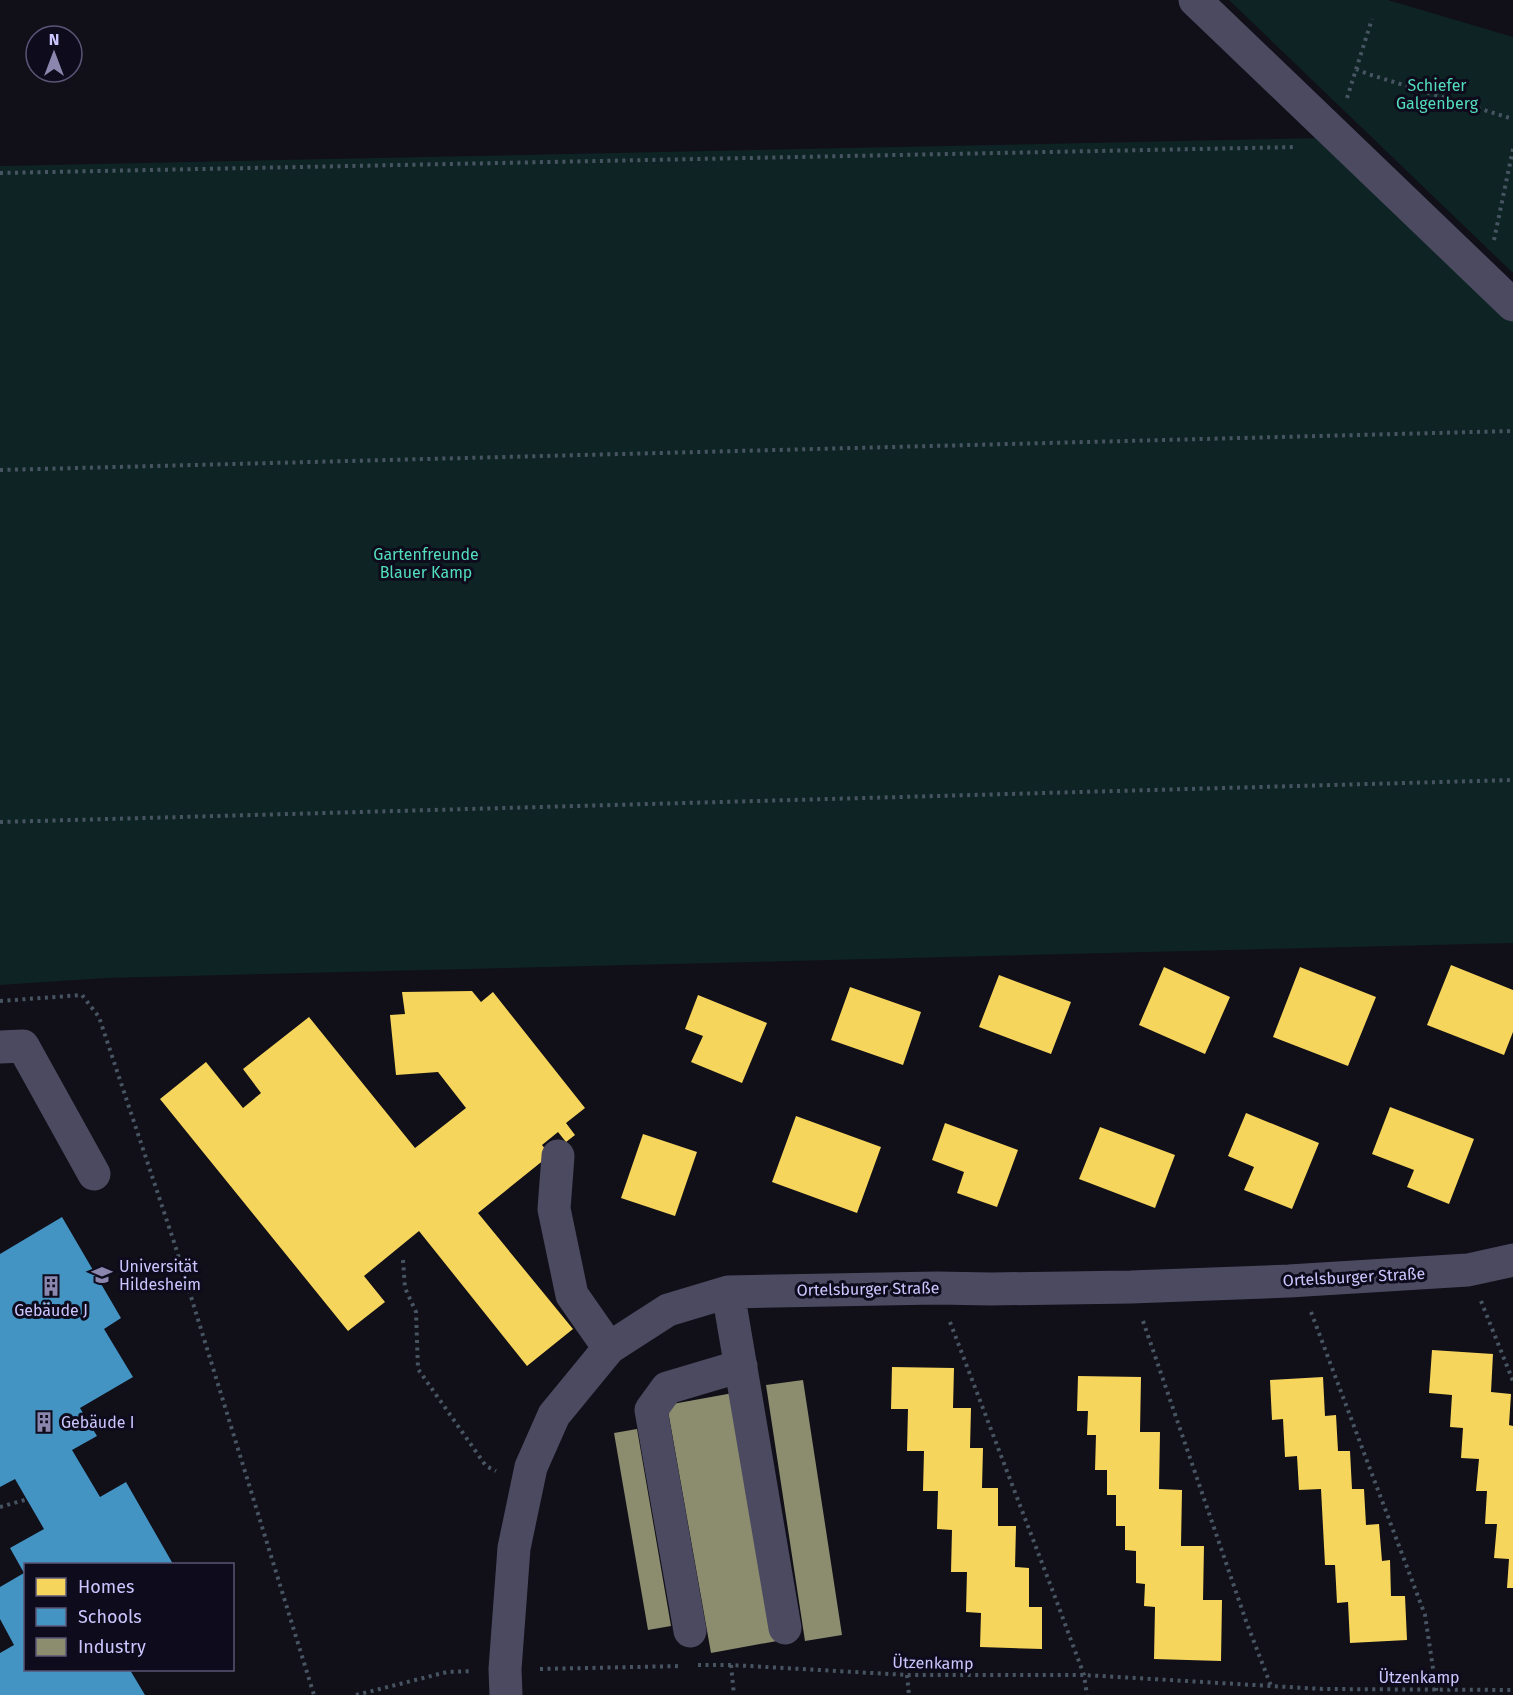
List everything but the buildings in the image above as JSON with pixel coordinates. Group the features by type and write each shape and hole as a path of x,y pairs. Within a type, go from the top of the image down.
{"street":[{"path":"1195,0 1513,305"},
{"path":"0,1047 22,1046 94,1174"},
{"path":"558,1156 554,1209 572,1295 609,1348"},
{"name":"Ortelsburger Straße","path":"506,1682 514,1548 531,1467 554,1415 609,1348 668,1310 728,1292 1131,1287 1299,1281 1468,1270 1513,1260"},
{"path":"728,1292 785,1628"},
{"path":"690,1631 651,1410 667,1388 741,1366"}],"path":[{"path":"0,173 1341,141 1356,69 1372,19"},
{"path":"1356,69 1513,119"},
{"path":"1486,279 1513,149"},
{"path":"0,470 1513,431"},
{"path":"0,822 1513,780"},
{"path":"0,1001 82,995 99,1017 175,1245 314,1695"},
{"path":"403,1260 405,1288 416,1312 418,1369 486,1466 528,1484"},
{"path":"1468,1270 1513,1381"},
{"path":"1299,1281 1425,1615 1437,1695"},
{"path":"1131,1287 1246,1621 1271,1686"},
{"path":"937,1288 1084,1676 1087,1695"},
{"path":"0,1508 28,1499"},
{"name":"Ützenkamp","path":"696,1665 731,1665 907,1676 1084,1676 1322,1689 1513,1690"},
{"path":"731,1665 735,1695"},
{"path":"356,1695 447,1672 506,1682 685,1666"},
{"path":"907,1676 909,1695"}],"green space":[{"name":"Schiefer Galgenberg","path":"1229,0 1388,0 1513,37 1513,273"},
{"name":"Gartenfreunde Blauer Kamp","path":"1323,138 1513,321 1513,943 106,978 0,985 0,166"}],"place":[{"name":"Universität Hildesheim","path":"102,1275"},
{"name":"Gebäude J","path":"51,1286"},
{"name":"Gebäude I","path":"44,1422"}]}
